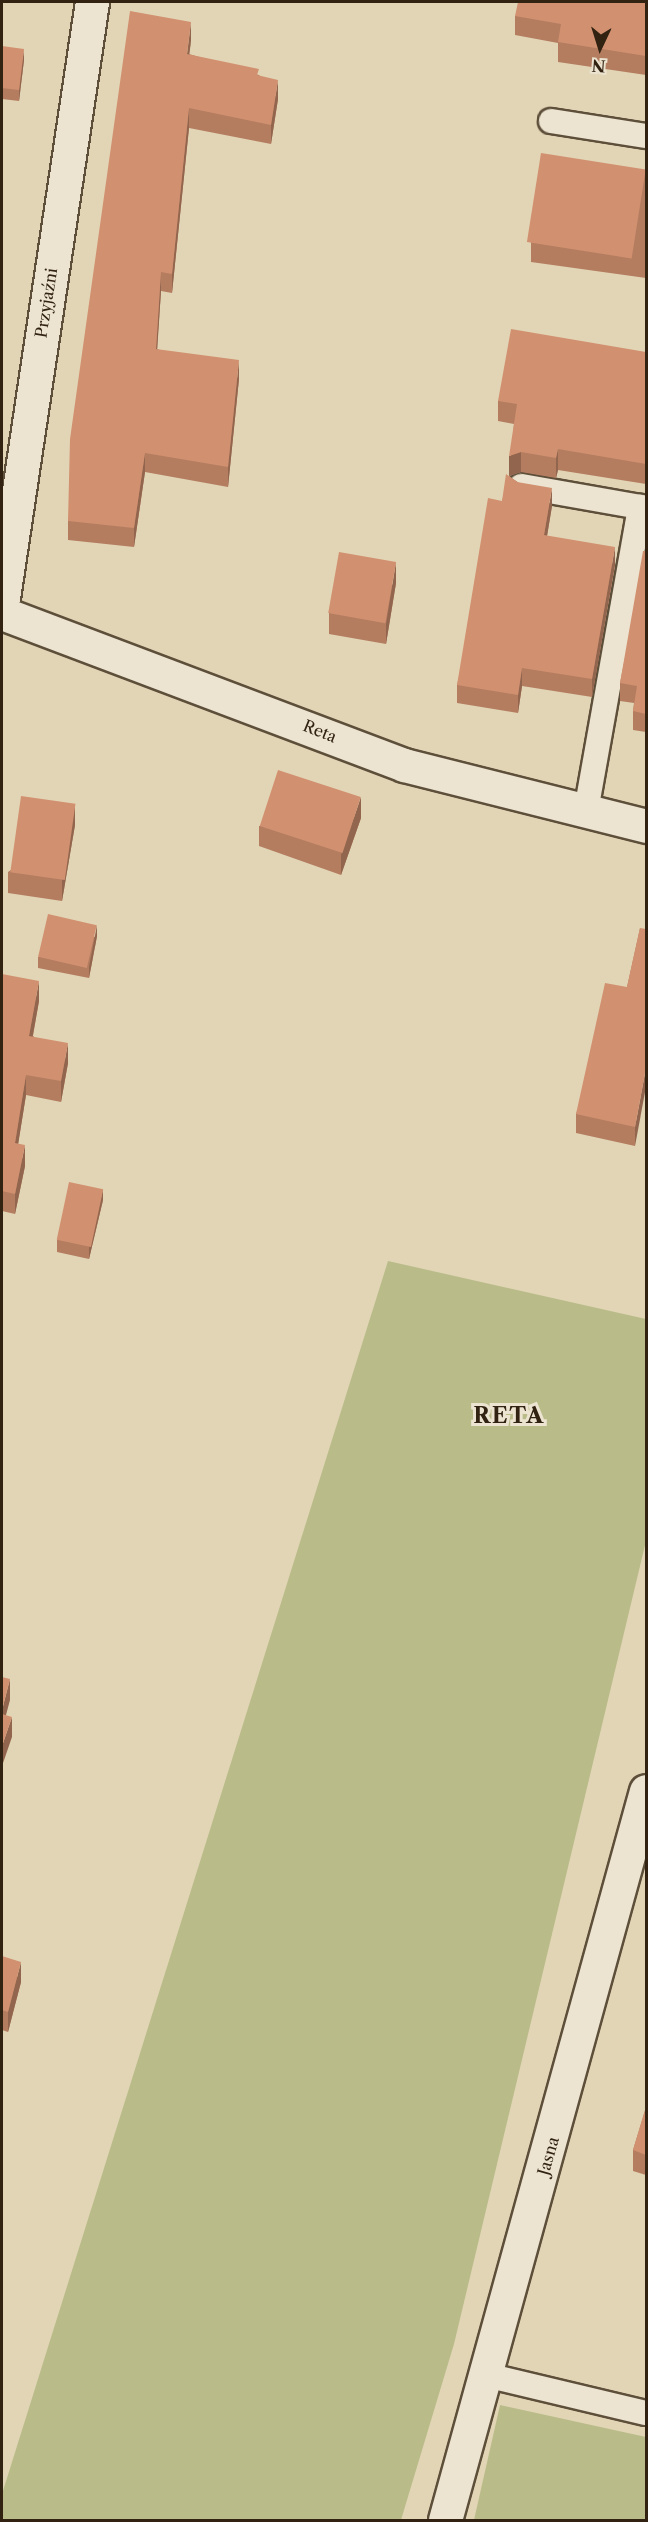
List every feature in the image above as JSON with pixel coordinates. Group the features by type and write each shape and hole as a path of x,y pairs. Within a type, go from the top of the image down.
{"street":[{"name":"Przyjaźni","path":"2,604 92,2"},
{"name":"Reta","path":"2,613 404,765 646,826"},
{"name":"Jasna","path":"445,2520 646,1791"}],"lane":[{"path":"551,122 646,136"},
{"path":"519,486 643,508 586,811"},
{"path":"486,2375 646,2412"}],"green space":[{"path":"388,1261 646,1319 646,1541 454,2344 401,2520 2,2520 2,2494"},
{"path":"500,2405 646,2437 646,2520 474,2520"}],"building":[{"path":"518,2 646,2 646,56 558,42 561,24 515,16"},
{"path":"130,11 191,22 187,54 259,69 257,75 278,80 271,125 189,108 172,274 161,272 156,349 239,360 228,467 145,453 134,528 68,521 70,439"},
{"path":"2,46 24,49 19,90 2,88"},
{"path":"541,153 646,170 632,258 527,242"},
{"path":"511,329 646,352 646,464 558,449 556,458 521,452 509,456 517,404 498,401"},
{"path":"506,474 517,482 552,488 544,535 615,547 592,679 522,668 518,695 457,685 488,498 502,501"},
{"path":"643,551 646,551 646,714 633,711 637,686 620,683"},
{"path":"339,552 396,562 385,623 328,613"},
{"path":"278,770 361,797 343,853 260,826"},
{"path":"21,796 75,804 65,880 10,872"},
{"path":"48,914 97,925 87,968 38,957"},
{"path":"640,928 646,929 646,1068 635,1127 576,1114 605,983 627,987"},
{"path":"2,974 39,981 29,1036 68,1043 61,1081 26,1075 15,1143 25,1145 15,1194 2,1191"},
{"path":"69,1182 103,1189 91,1247 57,1240"},
{"path":"2,1677 10,1679 2,1710"},
{"path":"2,1714 12,1717 2,1746"},
{"path":"2,1956 21,1962 8,2012 2,2010"},
{"path":"646,2107 646,2155 633,2150"}],"district":[{"name":"RETA","path":"509,1416"}]}
